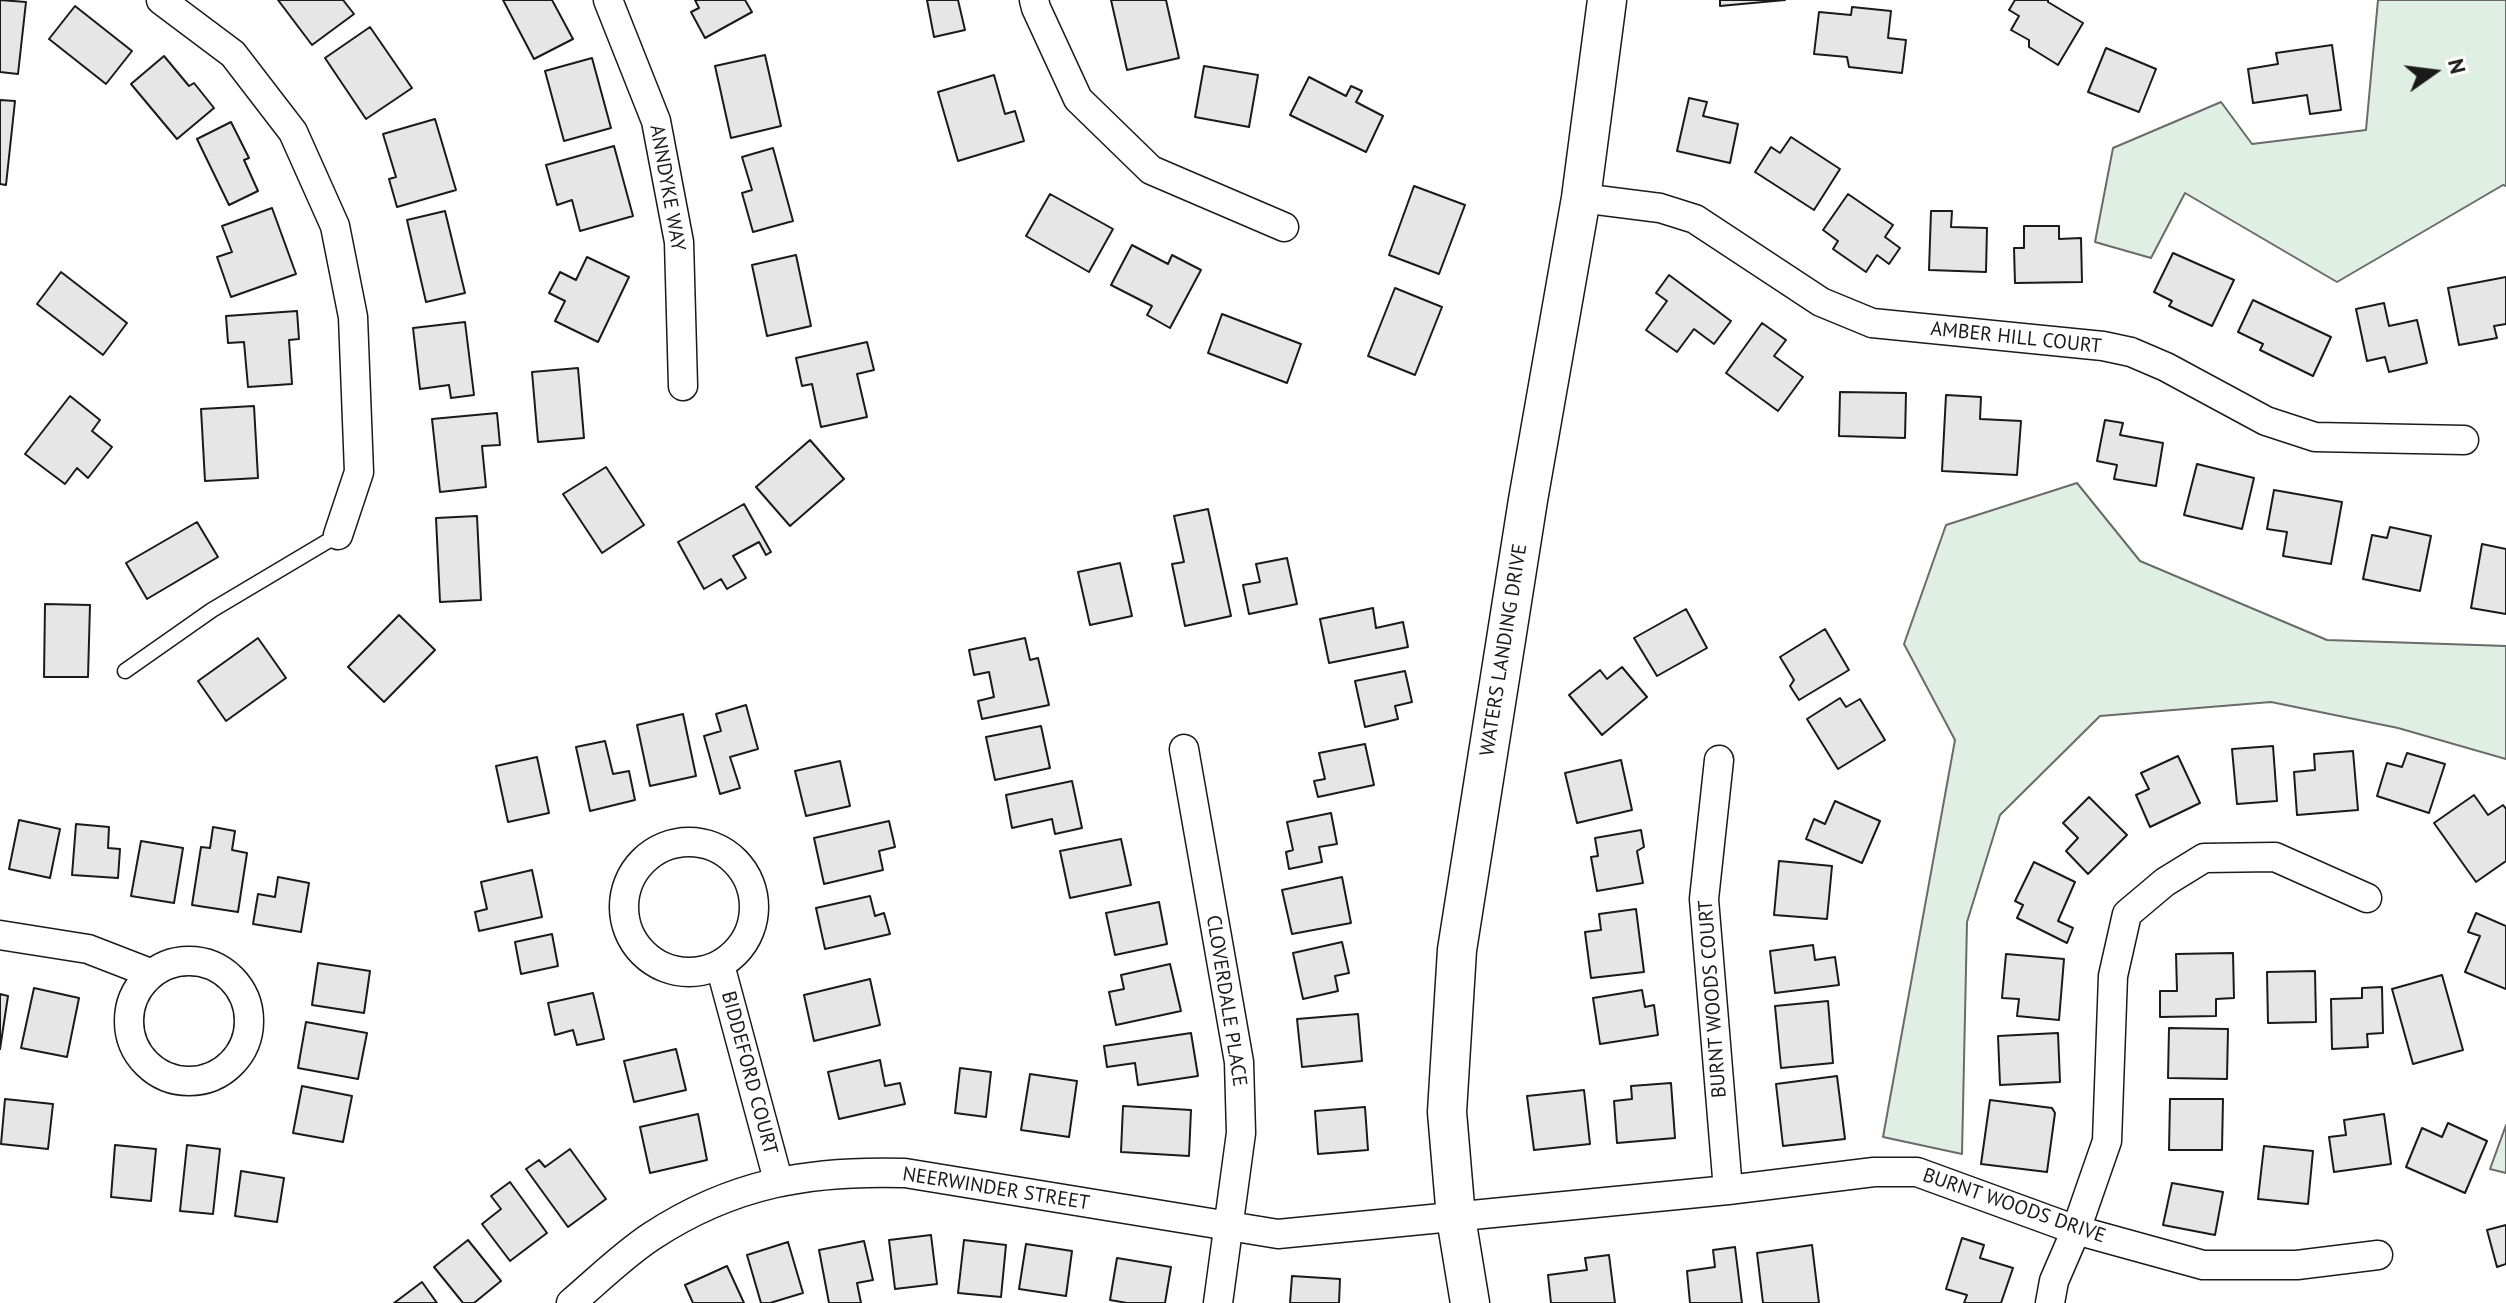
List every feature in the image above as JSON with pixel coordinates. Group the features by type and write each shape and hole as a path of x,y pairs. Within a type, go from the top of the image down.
{"street":[{"path":"161,0 233,54 293,132 335,226 353,317 359,472 338,535"},
{"name":"ANNDYKE WAY","path":"608,0 656,121 679,242 683,386"},
{"path":"1034,0 1078,99 1151,170 1284,227"},
{"name":"WATERS LANDING DRIVE","path":"1470,1303 1456,1218 1447,1112 1457,950 1528,500 1581,198 1607,0"},
{"name":"AMBER HILL COURT","path":"1581,198 1660,208 1695,219 1821,302 1872,323 2095,345 2131,352 2166,367 2266,421 2315,437 2464,440"},
{"name":"CLOVERDALE PLACE","path":"1184,749 1239,1062 1241,1133 1218,1303"},
{"name":"BURNT WOODS COURT","path":"1719,760 1704,899 1728,1190"},
{"name":"BIDDEFORD COURT","path":"690,841 711,845 730,855 744,872 753,892 755,913 749,934 736,952 720,965 699,972 677,971 658,964 641,951 629,933 624,912 626,890 635,870 649,855 669,844 690,841"},
{"path":"2050,1303 2054,1281 2076,1230 2107,1141 2113,976 2127,914 2165,882 2204,858 2275,857 2367,898"},
{"path":"0,935 88,949 150,973 167,964 186,960 205,962 222,970 237,983 246,1000 249,1020 247,1039 238,1056 224,1071 205,1079 184,1082 164,1077 147,1065 135,1049 128,1029 129,1008 137,989 150,973"},
{"name":"BIDDEFORD COURT","path":"720,965 778,1180"},
{"name":"NEERWINDER STREET","path":"571,1303 650,1237 707,1204 778,1180 851,1171 905,1173 1278,1234 1456,1218"},
{"name":"BURNT WOODS DRIVE","path":"1456,1218 1874,1172 1917,1172 2076,1230 2203,1265 2297,1265 2378,1255"}],"lane":[{"path":"125,671 212,610 338,535"}],"green space":[{"path":"2378,0 2506,0 2506,186 2337,282 2185,193 2151,258 2095,242 2113,148 2221,102 2252,144 2366,130"},
{"path":"2077,483 2140,561 2327,640 2506,646 2506,759 2398,728 2271,702 2100,716 2000,815 1967,922 1962,1154 1883,1137 1955,740 1904,644 1946,525"},
{"path":"2506,1125 2506,1173 2490,1169"}],"building":[{"path":"0,0 26,2 18,74 0,72"},
{"path":"278,0 343,0 354,14 312,45"},
{"path":"503,0 552,0 573,39 534,59"},
{"path":"695,0 745,0 752,12 705,38 691,12 699,8"},
{"path":"927,0 958,0 965,30 934,37"},
{"path":"1111,0 1166,0 1179,58 1127,70"},
{"path":"1720,0 1785,0 1720,6"},
{"path":"2015,0 2048,0 2083,23 2058,65 2029,47 2029,40 2011,30 2019,16 2009,10"},
{"path":"75,6 132,51 106,84 49,39"},
{"path":"1852,7 1891,11 1888,38 1906,40 1902,73 1849,67 1847,57 1814,54 1819,12 1851,15"},
{"path":"370,27 412,88 366,119 325,58"},
{"path":"2332,45 2341,110 2310,114 2307,95 2253,103 2248,69 2278,64 2276,53"},
{"path":"2106,48 2156,69 2139,112 2088,92"},
{"path":"765,55 781,126 731,138 715,66"},
{"path":"164,56 189,86 194,83 214,108 177,139 131,84"},
{"path":"592,58 611,128 564,141 545,71"},
{"path":"1204,66 1258,75 1249,127 1195,117"},
{"path":"994,75 1005,114 1015,111 1024,141 958,161 938,92"},
{"path":"1309,77 1346,96 1351,86 1362,91 1356,102 1383,116 1366,152 1290,115"},
{"path":"1689,98 1707,102 1703,116 1738,124 1730,163 1677,151"},
{"path":"0,100 15,101 6,185 0,184"},
{"path":"435,119 456,190 397,207 389,179 396,177 383,134"},
{"path":"231,122 249,158 244,160 258,191 229,205 197,139"},
{"path":"1791,137 1840,169 1814,210 1755,172 1771,147 1780,153"},
{"path":"614,146 633,216 580,231 572,200 557,205 546,165"},
{"path":"773,148 793,221 753,232 742,193 752,190 742,157"},
{"path":"1414,186 1465,205 1439,274 1389,255"},
{"path":"1050,194 1113,229 1089,272 1026,236"},
{"path":"1848,194 1893,225 1885,237 1900,248 1889,264 1877,255 1866,272 1833,249 1838,241 1823,230"},
{"path":"272,208 296,274 231,297 217,257 232,252 222,226"},
{"path":"445,211 465,293 426,302 407,220"},
{"path":"1931,211 1952,211 1951,227 1987,228 1986,272 1929,270"},
{"path":"2024,226 2059,226 2059,239 2081,238 2082,282 2015,283 2014,248 2024,248"},
{"path":"1132,245 1168,264 1172,255 1201,270 1170,328 1147,315 1152,306 1111,285"},
{"path":"2173,253 2234,280 2212,326 2169,306 2172,301 2154,292"},
{"path":"796,255 811,326 767,336 752,265"},
{"path":"587,257 629,277 598,342 555,321 565,301 549,293 560,272 576,280"},
{"path":"61,272 127,323 103,355 37,304"},
{"path":"1669,275 1731,321 1714,344 1694,329 1677,352 1646,330 1667,301 1656,293"},
{"path":"2506,277 2506,324 2494,326 2497,338 2459,345 2448,288"},
{"path":"1395,288 1442,307 1415,375 1368,356"},
{"path":"2253,300 2331,337 2313,376 2260,350 2263,344 2238,332"},
{"path":"2384,303 2389,326 2417,320 2427,363 2389,372 2385,357 2367,361 2356,309"},
{"path":"297,311 299,339 289,340 292,384 248,387 244,342 228,343 226,316"},
{"path":"1222,314 1301,344 1287,383 1208,353"},
{"path":"465,322 474,395 451,398 449,385 420,389 413,328"},
{"path":"1762,323 1786,340 1774,356 1803,377 1778,411 1726,373"},
{"path":"867,342 874,370 857,374 867,417 821,427 812,384 802,386 796,358"},
{"path":"578,368 584,438 538,442 532,372"},
{"path":"1840,392 1906,393 1905,438 1839,436"},
{"path":"1946,395 1981,397 1980,419 2021,421 2017,475 1942,471"},
{"path":"70,396 100,420 92,431 112,447 88,478 77,468 65,484 25,454"},
{"path":"254,406 258,478 205,481 201,409"},
{"path":"497,413 500,445 482,446 486,487 440,492 432,419"},
{"path":"2105,420 2123,423 2120,435 2163,443 2156,486 2114,479 2117,465 2097,461"},
{"path":"810,440 844,479 790,526 756,487"},
{"path":"2197,464 2254,478 2242,529 2184,515"},
{"path":"606,467 644,525 602,553 563,494"},
{"path":"2274,490 2342,502 2331,564 2283,556 2287,532 2267,529"},
{"path":"744,504 771,552 766,555 759,542 733,556 746,578 727,589 721,579 704,589 678,542"},
{"path":"1208,509 1231,616 1185,626 1172,564 1184,562 1174,516"},
{"path":"477,516 481,600 440,602 436,518"},
{"path":"197,522 218,557 147,599 126,563"},
{"path":"2390,527 2431,536 2420,591 2363,579 2372,535 2387,538"},
{"path":"2482,544 2506,549 2506,614 2471,608"},
{"path":"1287,558 1297,604 1249,614 1243,585 1260,582 1256,564"},
{"path":"1120,563 1132,616 1090,625 1078,572"},
{"path":"45,604 90,605 88,677 44,677"},
{"path":"1373,608 1376,628 1403,622 1408,647 1329,663 1320,619"},
{"path":"1686,609 1707,648 1657,676 1634,638"},
{"path":"399,615 435,650 384,702 348,667"},
{"path":"1825,629 1849,670 1799,700 1790,686 1794,680 1780,657"},
{"path":"258,638 286,678 226,721 198,681"},
{"path":"1025,638 1030,660 1038,658 1049,705 982,719 978,701 994,697 989,672 974,675 969,650"},
{"path":"1622,667 1647,697 1602,735 1569,695 1600,670 1607,679"},
{"path":"1405,671 1412,702 1395,706 1398,719 1365,727 1355,681"},
{"path":"1840,698 1846,707 1860,699 1885,740 1838,769 1807,719"},
{"path":"746,705 758,749 730,757 740,788 720,794 704,736 721,731 716,714"},
{"path":"683,714 696,776 650,786 637,725"},
{"path":"1041,726 1050,768 995,780 986,737"},
{"path":"605,741 613,774 629,771 635,800 590,811 576,747"},
{"path":"1365,744 1374,785 1318,797 1314,781 1325,779 1319,753"},
{"path":"2273,746 2277,801 2237,804 2232,749"},
{"path":"2353,751 2358,810 2297,815 2294,772 2315,770 2314,754"},
{"path":"2407,753 2445,764 2429,813 2377,796 2387,763 2402,767"},
{"path":"2178,756 2200,803 2150,827 2136,795 2149,789 2141,773"},
{"path":"537,757 549,813 508,822 496,766"},
{"path":"1621,760 1632,810 1577,823 1565,773"},
{"path":"840,761 850,806 806,816 795,771"},
{"path":"1072,781 1082,828 1055,834 1052,819 1012,828 1006,795"},
{"path":"2474,795 2488,815 2503,805 2506,809 2506,861 2476,882 2434,823"},
{"path":"2089,797 2127,835 2088,874 2066,851 2078,838 2063,823"},
{"path":"1835,801 1880,821 1862,863 1806,839 1814,819 1825,824"},
{"path":"1331,813 1337,844 1319,847 1322,862 1289,869 1286,852 1293,850 1287,822"},
{"path":"19,820 60,829 50,878 9,869"},
{"path":"889,821 895,847 879,851 883,870 824,884 814,838"},
{"path":"76,824 109,827 108,848 120,849 118,878 72,875"},
{"path":"213,827 235,831 232,850 247,853 238,912 192,905 201,847 210,848"},
{"path":"1641,830 1644,847 1637,851 1643,883 1597,891 1591,857 1598,856 1595,838"},
{"path":"1121,839 1131,885 1070,898 1060,851"},
{"path":"141,841 183,848 174,903 131,896"},
{"path":"1779,861 1832,866 1827,919 1774,915"},
{"path":"2034,862 2075,882 2058,921 2073,928 2067,943 2017,918 2023,905 2015,901"},
{"path":"532,870 542,917 479,931 475,912 487,909 481,882"},
{"path":"278,877 309,883 301,932 253,924 258,894 275,897"},
{"path":"1342,877 1351,923 1292,934 1282,890"},
{"path":"870,896 875,916 884,913 890,934 825,949 816,908"},
{"path":"1159,902 1167,944 1115,955 1106,913"},
{"path":"1636,909 1644,972 1591,978 1585,932 1601,930 1599,914"},
{"path":"2476,913 2506,926 2506,989 2465,972 2480,936 2468,932"},
{"path":"552,934 558,966 521,974 515,942"},
{"path":"1342,942 1349,973 1335,976 1338,991 1303,999 1293,953"},
{"path":"1813,945 1815,960 1835,957 1839,985 1775,993 1770,951"},
{"path":"2233,953 2234,998 2216,999 2216,1016 2160,1017 2160,991 2177,991 2176,954"},
{"path":"2006,954 2064,959 2059,1020 2017,1016 2019,999 2002,998"},
{"path":"318,963 370,971 364,1013 312,1005"},
{"path":"1170,964 1181,1011 1116,1025 1109,992 1124,989 1121,975"},
{"path":"2315,971 2316,1022 2268,1023 2267,972"},
{"path":"2442,975 2463,1050 2413,1064 2392,989"},
{"path":"870,979 880,1025 814,1041 804,995"},
{"path":"2382,987 2383,1033 2367,1034 2368,1047 2332,1049 2331,999 2362,998 2362,988"},
{"path":"34,988 79,998 67,1057 21,1048"},
{"path":"1642,990 1645,1007 1654,1005 1658,1035 1600,1044 1593,998"},
{"path":"593,993 604,1039 577,1045 573,1030 555,1035 548,1003"},
{"path":"0,994 8,996 0,1049"},
{"path":"1828,1001 1833,1063 1781,1068 1775,1006"},
{"path":"1358,1014 1362,1061 1302,1067 1297,1019"},
{"path":"306,1022 367,1033 358,1079 298,1068"},
{"path":"2169,1028 2228,1029 2227,1079 2168,1078"},
{"path":"1191,1033 1198,1076 1138,1085 1135,1063 1107,1067 1104,1046"},
{"path":"2058,1033 2060,1082 2000,1085 1998,1036"},
{"path":"676,1049 686,1090 634,1102 624,1061"},
{"path":"880,1060 885,1086 900,1083 905,1104 839,1119 828,1072"},
{"path":"960,1068 991,1072 986,1117 955,1113"},
{"path":"1030,1074 1077,1081 1069,1137 1021,1130"},
{"path":"1837,1076 1845,1139 1783,1146 1776,1084"},
{"path":"1671,1083 1675,1138 1617,1143 1614,1101 1632,1099 1631,1086"},
{"path":"302,1086 352,1096 343,1142 293,1133"},
{"path":"1584,1090 1590,1144 1534,1150 1527,1096"},
{"path":"5,1099 53,1104 48,1149 1,1144"},
{"path":"2170,1099 2223,1099 2222,1150 2169,1150"},
{"path":"1990,1100 2052,1108 2055,1113 2047,1172 1981,1164"},
{"path":"1123,1106 1191,1110 1189,1156 1121,1152"},
{"path":"1365,1107 1368,1150 1318,1154 1315,1111"},
{"path":"698,1114 707,1160 650,1173 640,1127"},
{"path":"2384,1114 2391,1164 2334,1172 2329,1137 2346,1135 2344,1120"},
{"path":"2448,1123 2487,1141 2465,1193 2406,1167 2422,1128 2442,1137"},
{"path":"115,1145 156,1149 151,1201 111,1197"},
{"path":"187,1145 220,1149 213,1214 180,1211"},
{"path":"2264,1146 2313,1151 2308,1204 2258,1199"},
{"path":"570,1149 606,1199 568,1227 526,1169 539,1160 545,1167"},
{"path":"241,1171 284,1178 277,1222 235,1216"},
{"path":"510,1182 547,1233 510,1261 482,1224 501,1209 491,1196"},
{"path":"2172,1183 2223,1192 2215,1235 2163,1225"},
{"path":"2506,1225 2506,1264 2497,1267 2487,1230"},
{"path":"931,1235 937,1284 895,1289 889,1240"},
{"path":"1962,1238 1984,1245 1980,1258 2013,1268 2001,1303 1964,1303 1967,1295 1946,1289"},
{"path":"468,1240 501,1281 474,1303 463,1303 434,1267"},
{"path":"964,1240 1006,1245 1001,1297 958,1293"},
{"path":"864,1241 873,1280 857,1283 861,1303 829,1303 819,1250"},
{"path":"788,1242 803,1293 761,1303 747,1255"},
{"path":"1026,1244 1072,1251 1066,1296 1019,1289"},
{"path":"1812,1245 1819,1303 1763,1303 1757,1253"},
{"path":"1735,1247 1742,1303 1690,1303 1687,1271 1715,1267 1713,1250"},
{"path":"1609,1255 1615,1303 1551,1303 1548,1275 1587,1270 1585,1258"},
{"path":"1117,1258 1171,1267 1165,1303 1110,1300"},
{"path":"727,1266 744,1303 693,1303 685,1285"},
{"path":"1292,1276 1340,1279 1339,1303 1290,1303"},
{"path":"422,1282 437,1303 394,1303"}]}
